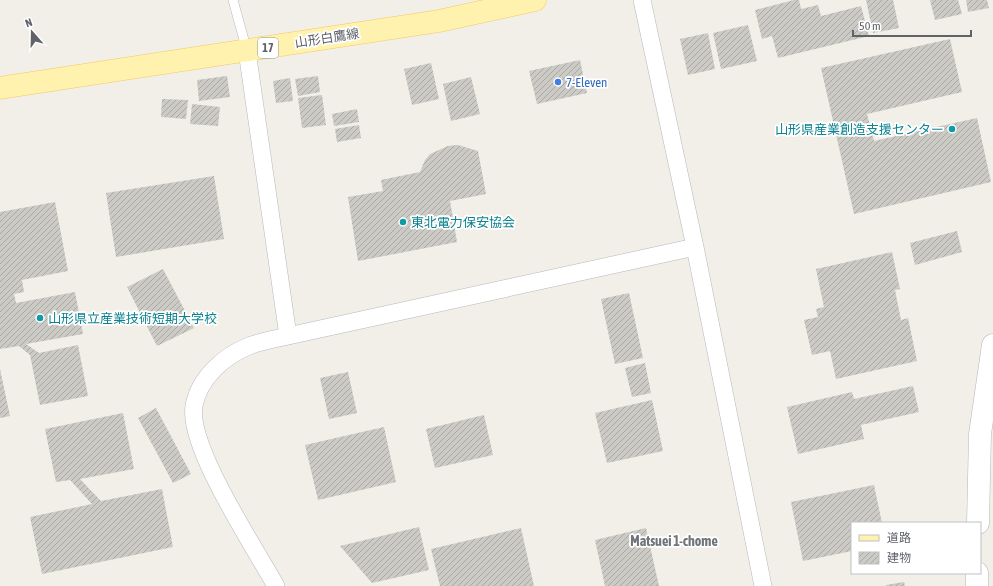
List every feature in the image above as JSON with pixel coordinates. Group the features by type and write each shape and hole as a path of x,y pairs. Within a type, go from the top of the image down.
{"main road":[{"name":"山形白鷹線","path":"0,88 439,21 535,0"}],"street":[{"path":"642,0 695,247 763,586"},
{"path":"247,51 288,336"},
{"path":"276,586 221,490 204,456 195,429 194,407 199,389 209,374 224,359 249,346 288,336 695,247"},
{"path":"978,522 980,434 993,345"},
{"path":"977,574 977,586"}],"lane":[{"path":"233,0 247,51"}],"building":[{"path":"799,0 801,9 818,5 821,16 861,6 869,36 778,58 772,36 762,39 755,10"},
{"path":"866,0 893,0 899,28 873,33"},
{"path":"930,0 958,0 962,14 935,20"},
{"path":"966,0 987,0 989,8 968,12"},
{"path":"748,25 757,61 721,69 713,33"},
{"path":"708,33 715,69 688,75 680,39"},
{"name":"山形県産業創造支援センター","path":"950,39 962,92 867,114 874,141 977,118 991,182 854,214 821,68"},
{"name":"7-Eleven","path":"580,60 587,93 537,104 529,71"},
{"path":"431,63 439,99 412,105 404,69"},
{"path":"227,76 230,97 199,101 197,80"},
{"path":"318,76 320,92 298,96 295,79"},
{"path":"471,77 480,114 451,121 443,84"},
{"path":"290,78 293,101 276,103 273,81"},
{"path":"322,95 326,125 302,128 298,98"},
{"path":"162,99 188,100 186,119 161,117"},
{"path":"192,104 220,107 218,126 190,124"},
{"path":"357,109 359,122 334,126 332,114"},
{"path":"359,125 361,138 337,142 335,129"},
{"name":"東北電力保安協会","path":"458,145 478,151 486,194 450,201 457,242 358,261 348,197 383,191 381,180 420,172 425,160 430,154 448,146"},
{"path":"214,176 224,239 116,257 106,193"},
{"name":"山形県立産業技術短期大学校","path":"55,202 68,271 22,280 24,292 14,294 16,303 75,292 83,334 26,344 39,353 78,345 88,396 40,405 30,355 19,346 0,349 0,212"},
{"path":"957,231 962,252 915,265 910,243"},
{"path":"892,252 900,289 895,290 901,320 908,318 917,361 836,379 830,351 812,355 804,320 818,317 816,309 824,307 816,269"},
{"path":"163,269 194,328 157,346 127,287"},
{"path":"629,293 643,358 615,364 601,299"},
{"path":"645,363 651,393 632,397 625,368"},
{"path":"0,369 10,416 0,418"},
{"path":"348,372 357,413 329,419 320,378"},
{"path":"913,386 919,412 861,425 864,439 798,454 787,407 852,392 854,399"},
{"path":"652,400 663,451 607,463 595,413"},
{"path":"156,408 191,474 173,483 138,418"},
{"path":"123,413 134,469 80,479 101,501 162,489 173,547 42,574 30,517 92,504 70,480 56,482 45,429"},
{"path":"484,415 493,455 435,468 426,429"},
{"path":"384,427 396,482 318,500 305,445"},
{"path":"874,485 882,522 851,522 851,551 803,561 791,502"},
{"path":"419,527 429,570 372,583 340,546"},
{"path":"521,528 534,586 440,586 431,549"},
{"path":"646,528 659,586 605,586 595,540"},
{"path":"904,582 905,586 886,586 886,585"}],"place":[{"name":"7-Eleven","path":"558,82"},
{"name":"山形県産業創造支援センター","path":"952,129"},
{"name":"東北電力保安協会","path":"403,222"},
{"name":"山形県立産業技術短期大学校","path":"40,318"}],"district":[{"name":"Matsuei 1-chome","path":"674,541"}]}
